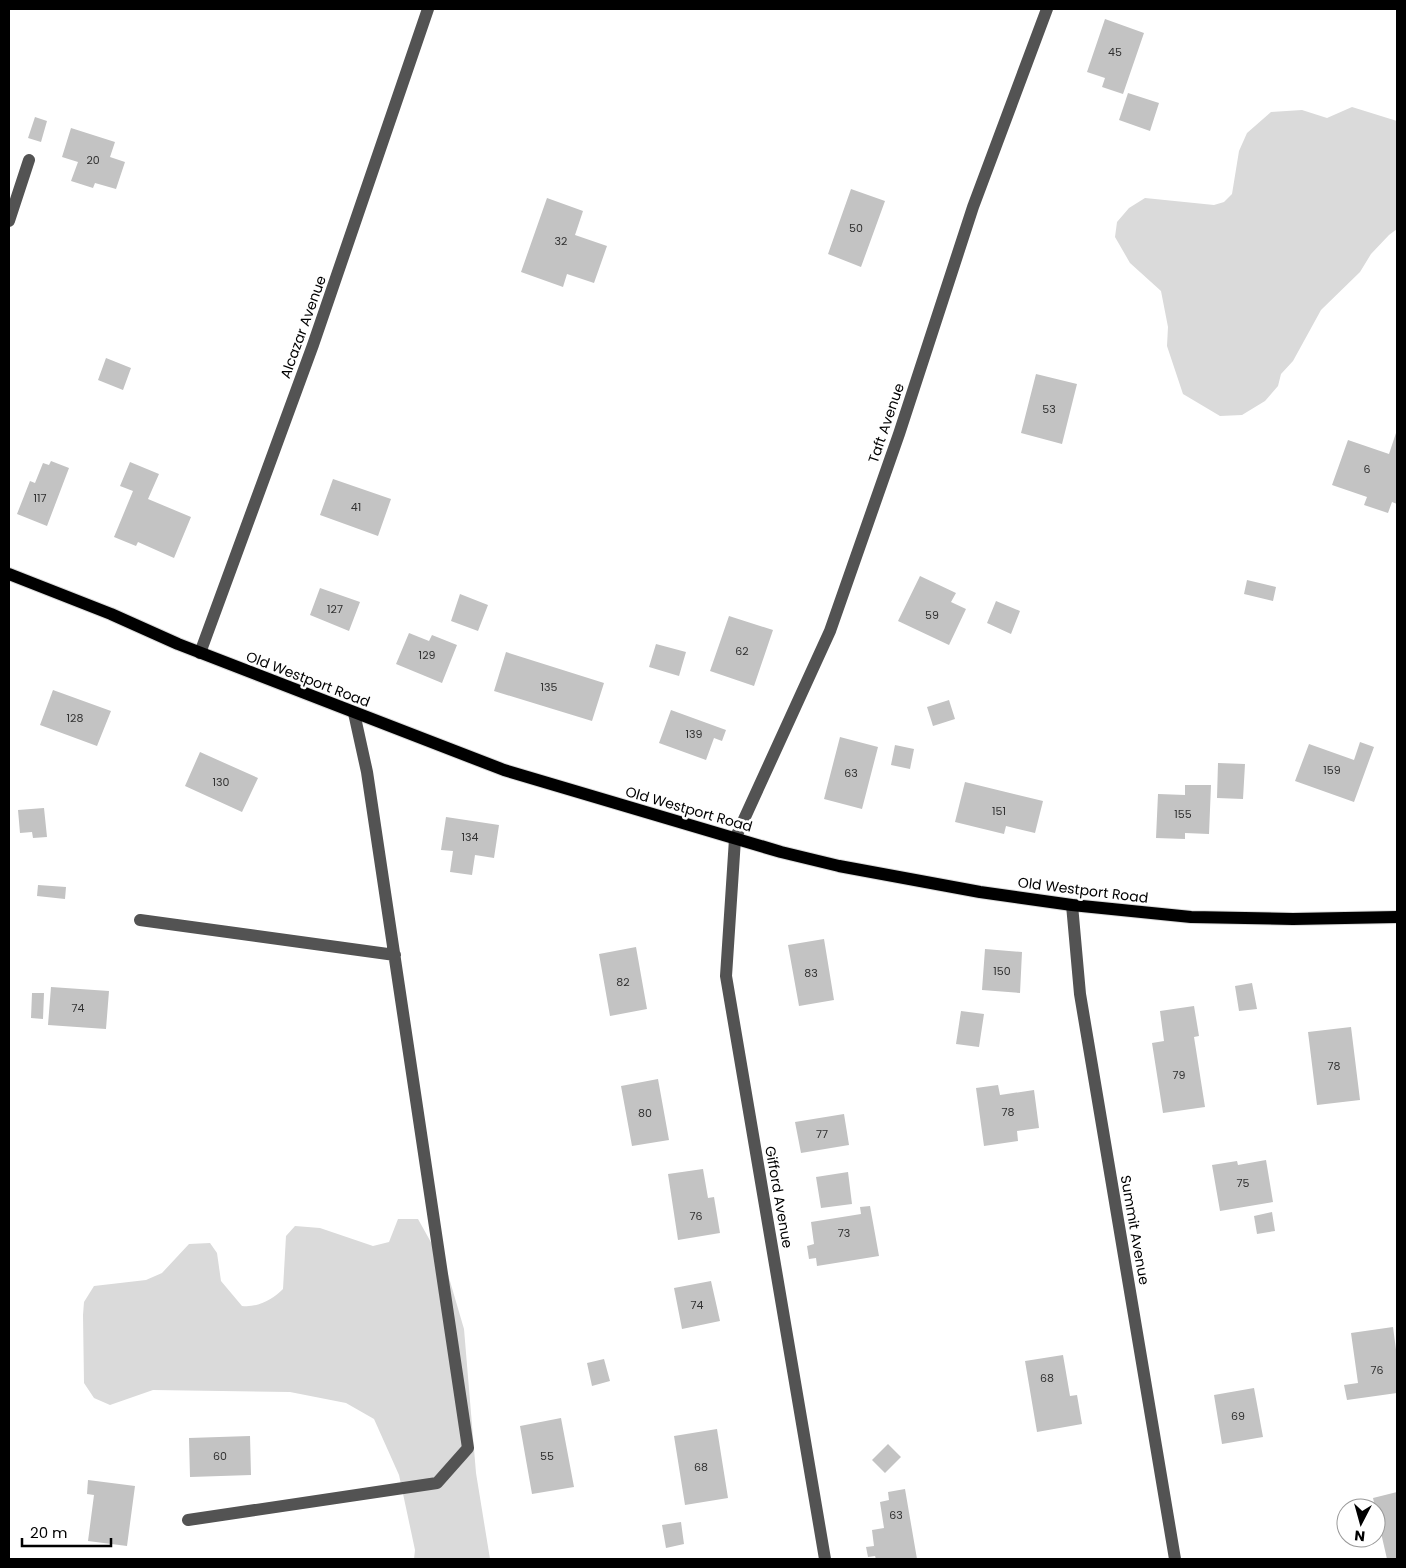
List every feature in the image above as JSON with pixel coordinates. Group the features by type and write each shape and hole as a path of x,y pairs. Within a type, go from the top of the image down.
{"main road":[{"name":"Old Westport Road","path":"9,574 111,614 200,653 504,770 736,839 839,866 980,892 1072,905 1191,917 1293,919 1397,918"}],"street":[{"name":"Alcazar Avenue","path":"200,653 313,345 428,9"},
{"name":"Taft Avenue","path":"736,839 830,631 899,434 973,207 1046,9"},
{"path":"9,221 29,160"},
{"path":"188,1520 437,1483 468,1448 368,772 354,713"},
{"name":"Gifford Avenue","path":"736,839 726,976 825,1559"},
{"name":"Summit Avenue","path":"1072,905 1080,994 1176,1559"},
{"path":"140,920 395,956"}],"shaded area":[{"path":"1352,107 1397,121 1397,229 1371,254 1360,272 1321,310 1293,361 1281,374 1278,386 1265,401 1242,415 1220,416 1183,394 1167,346 1168,327 1161,291 1130,263 1115,237 1117,222 1129,208 1145,198 1214,205 1224,202 1232,194 1239,151 1247,133 1271,112 1302,110 1327,118"},
{"path":"398,1219 418,1219 447,1271 464,1329 476,1473 490,1559 414,1559 415,1550 399,1475 374,1419 346,1403 290,1392 153,1390 110,1405 94,1398 84,1383 84,1302 94,1286 146,1280 162,1273 189,1244 210,1243 217,1253 221,1281 242,1306 254,1306 270,1299 283,1289 286,1236 295,1226 320,1228 373,1246 389,1242"}],"building":[{"path":"1105,19 1144,33 1123,94 1102,87 1105,78 1087,72"},
{"path":"1128,93 1159,103 1150,131 1119,120"},
{"path":"35,117 47,121 41,142 28,138"},
{"path":"71,128 115,142 110,157 125,162 116,189 95,183 93,188 71,181 78,162 62,157"},
{"path":"851,189 885,201 861,267 828,254"},
{"path":"547,198 583,211 575,235 607,246 594,283 567,274 563,287 521,272"},
{"path":"106,358 131,368 123,390 98,380"},
{"path":"1036,374 1077,384 1062,444 1021,433"},
{"path":"1397,430 1397,504 1392,502 1388,513 1364,505 1367,497 1332,485 1348,440 1389,454"},
{"path":"51,461 69,468 47,526 17,514 30,481 35,483 43,463 49,465"},
{"path":"130,462 159,474 148,499 191,517 174,558 138,542 136,546 114,537 133,491 120,486"},
{"path":"333,479 391,499 378,536 320,515"},
{"path":"920,576 956,593 951,602 966,609 949,645 898,621"},
{"path":"1247,580 1276,587 1273,601 1244,594"},
{"path":"320,588 360,602 349,631 310,615"},
{"path":"460,594 488,605 478,631 451,621"},
{"path":"996,601 1020,611 1011,634 987,623"},
{"path":"729,616 773,630 754,686 710,671"},
{"path":"409,633 429,641 432,635 457,645 442,683 396,664"},
{"path":"656,644 686,652 679,676 649,667"},
{"path":"506,652 604,683 592,721 494,691"},
{"path":"53,690 111,711 97,746 40,725"},
{"path":"949,700 955,719 933,726 927,707"},
{"path":"671,710 726,730 722,741 714,738 706,760 659,743"},
{"path":"840,737 878,747 862,809 824,799"},
{"path":"1360,742 1374,747 1354,802 1295,781 1309,744 1354,760"},
{"path":"895,745 914,749 910,769 891,765"},
{"path":"200,752 258,778 242,812 185,786"},
{"path":"1218,763 1245,764 1243,799 1217,798"},
{"path":"965,782 1043,801 1035,833 1006,826 1004,834 955,822"},
{"path":"1185,785 1211,785 1209,834 1185,833 1185,839 1156,838 1158,794 1185,795"},
{"path":"44,808 47,837 33,838 32,832 20,833 18,810"},
{"path":"446,817 499,825 494,858 475,855 472,875 450,872 453,851 441,850"},
{"path":"38,885 66,887 65,899 37,896"},
{"path":"824,939 834,1000 799,1006 788,945"},
{"path":"636,947 647,1009 610,1016 599,954"},
{"path":"985,949 1022,952 1020,993 982,990"},
{"path":"1252,983 1257,1009 1239,1011 1235,986"},
{"path":"51,987 109,991 106,1029 48,1025"},
{"path":"32,993 44,993 43,1019 31,1018"},
{"path":"1194,1006 1199,1036 1194,1037 1205,1107 1163,1113 1152,1043 1164,1041 1160,1011"},
{"path":"961,1011 984,1014 979,1047 956,1044"},
{"path":"1351,1027 1360,1100 1317,1105 1308,1032"},
{"path":"658,1079 669,1140 632,1146 621,1086"},
{"path":"998,1085 1000,1095 1034,1090 1039,1128 1017,1131 1018,1141 984,1146 976,1088"},
{"path":"844,1114 849,1145 801,1153 795,1122"},
{"path":"1266,1160 1273,1202 1220,1211 1212,1165 1237,1161 1238,1165"},
{"path":"703,1169 708,1198 714,1197 720,1233 678,1240 668,1174"},
{"path":"848,1172 852,1204 821,1208 816,1177"},
{"path":"870,1206 879,1256 817,1266 816,1258 809,1259 807,1246 814,1244 811,1222 861,1214 860,1207"},
{"path":"1272,1212 1275,1231 1257,1234 1254,1216"},
{"path":"711,1281 720,1321 682,1329 674,1288"},
{"path":"1393,1327 1397,1357 1397,1393 1347,1400 1344,1385 1358,1383 1351,1333"},
{"path":"1063,1355 1070,1396 1077,1395 1082,1424 1037,1432 1025,1361"},
{"path":"604,1359 610,1381 592,1386 587,1363"},
{"path":"1254,1388 1263,1437 1222,1444 1214,1395"},
{"path":"561,1418 574,1487 532,1494 520,1426"},
{"path":"717,1429 728,1498 685,1505 674,1436"},
{"path":"250,1436 251,1475 190,1477 189,1438"},
{"path":"888,1444 901,1457 885,1473 872,1460"},
{"path":"88,1480 135,1486 127,1546 88,1541 94,1495 87,1494"},
{"path":"905,1489 917,1559 876,1559 875,1556 868,1557 866,1547 874,1546 872,1530 884,1528 880,1502 889,1500 888,1492"},
{"path":"1397,1492 1397,1559 1387,1559 1384,1548 1386,1548 1386,1498 1373,1498"},
{"path":"681,1522 684,1544 666,1548 662,1525"}]}
